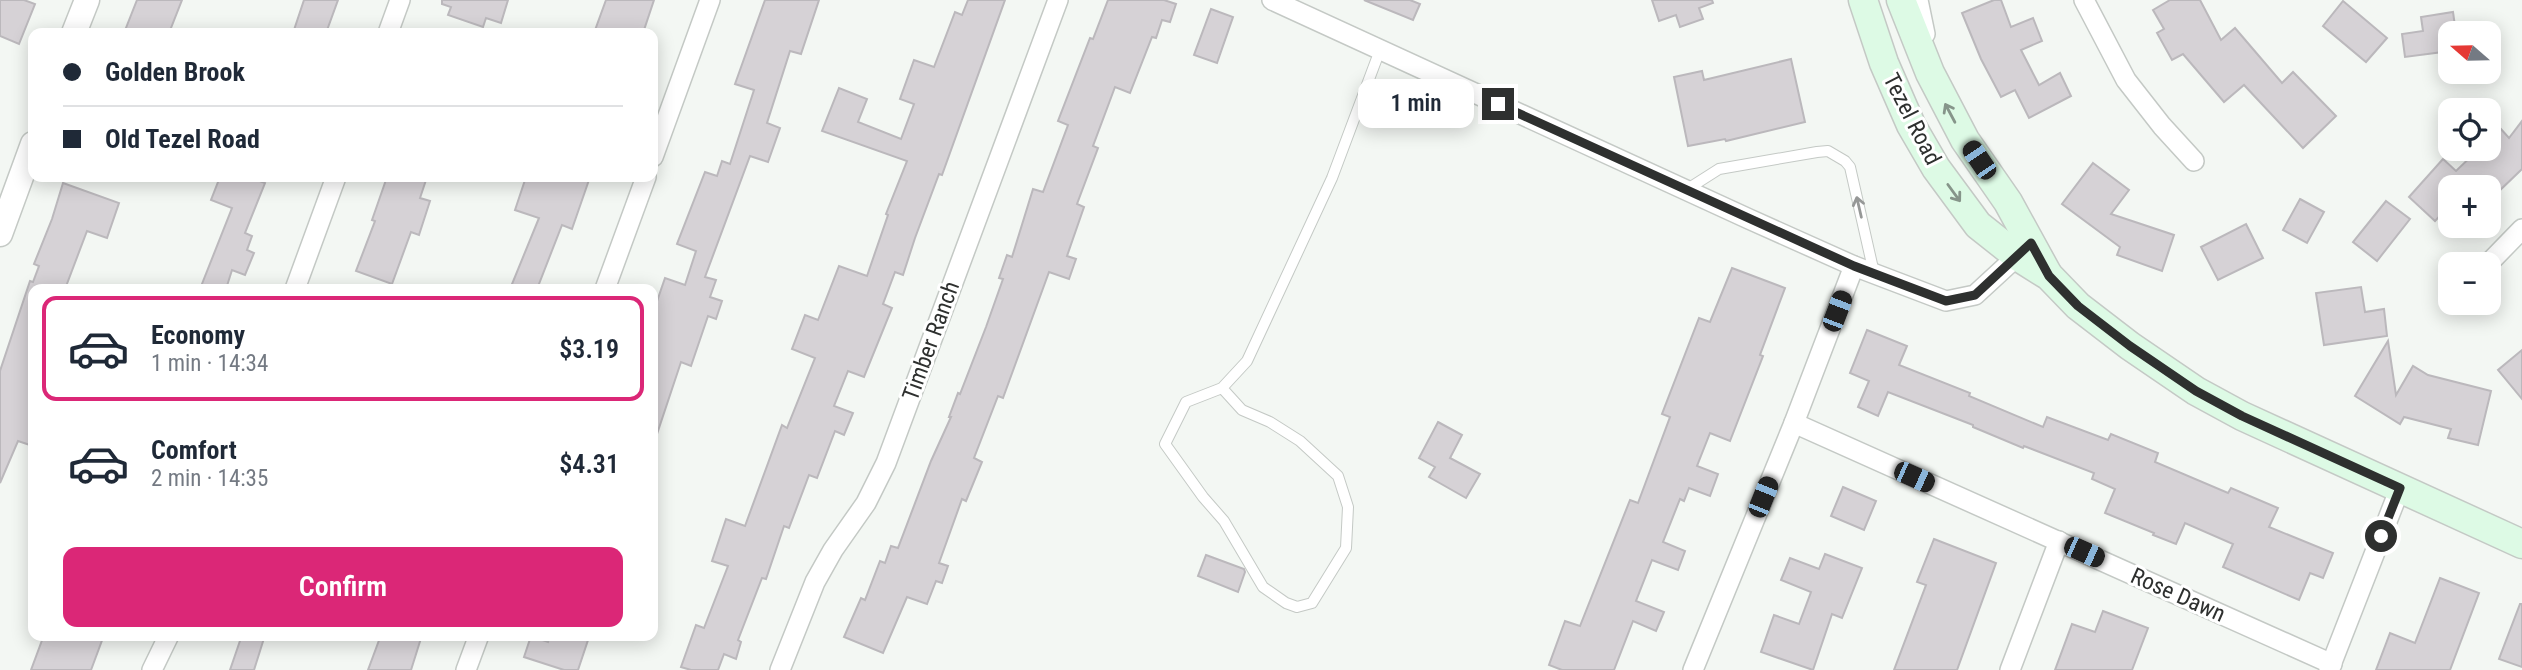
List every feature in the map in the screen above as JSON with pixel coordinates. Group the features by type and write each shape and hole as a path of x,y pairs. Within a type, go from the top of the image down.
{"main road":[{"name":"Tezel Road","path":"1863,0 1889,76 1911,125 1936,168 1978,225 2024,249 2078,306 2196,391 2242,416 2522,544"},
{"name":"Tezel Road","path":"1901,0 1933,80 1965,139 2008,202 2024,249"}],"street":[{"path":"76,28 87,0"},
{"path":"390,28 400,0"},
{"path":"658,144 710,0"},
{"name":"Timber Ranch","path":"779,670 815,582 833,550 866,503 886,463 1058,0"},
{"path":"1272,0 1854,266 1946,301 1975,295 2024,249"},
{"path":"1918,0 1933,80"},
{"path":"2084,0 2126,80 2194,161"},
{"path":"0,234 28,158"},
{"path":"297,284 334,182"},
{"path":"607,284 644,182"},
{"path":"2500,252 2522,229"},
{"path":"1693,670 1794,423 1854,266"},
{"name":"Rose Dawn","path":"1794,423 2059,541 2330,667"},
{"path":"2330,667 2400,488"},
{"path":"2010,670 2059,541"},
{"path":"152,670 166,641"},
{"path":"466,670 477,641"}],"lane":[{"path":"1222,387 1242,410 1270,422 1300,441 1338,476 1348,507 1346,548 1312,603 1297,607 1286,603 1263,587 1224,521 1164,444 1185,402 1222,387 1247,361 1332,178 1380,50"},
{"path":"1686,190 1719,169 1828,151 1850,167 1874,274"}],"building":[{"path":"0,0 24,0 35,4 19,44 0,36"},
{"path":"137,0 182,0 171,28 126,28"},
{"path":"304,0 338,0 328,28 295,28"},
{"path":"442,0 508,0 501,23 486,18 483,27 448,15 451,7 442,4"},
{"path":"606,0 654,0 645,28 596,28"},
{"path":"765,0 819,0 801,54 790,51 767,123 780,128 768,162 750,156 705,277 716,280 710,297 722,301 716,319 708,316 691,366 681,362 658,431 658,298 665,278 685,285 696,251 677,244 705,172 717,176 722,161 730,164 754,90 735,84"},
{"path":"968,0 1005,0 903,275 895,272 883,304 892,308 864,377 848,371 834,406 853,413 844,435 835,431 817,478 809,475 789,528 784,526 766,579 762,578 738,640 741,642 736,659 724,654 718,670 691,670 681,667 696,625 704,628 728,566 712,561 726,519 745,526 782,425 787,428 815,358 792,349 805,315 818,320 839,266 867,276 888,215 886,214 907,161 822,131 839,88 867,99 858,122 901,139 914,104 900,99 914,60 934,67 955,12 962,15"},
{"path":"1108,0 1164,0 1176,4 1170,22 1162,20 1156,38 1152,37 1130,93 1115,87 1093,146 1098,148 1077,204 1084,207 1067,256 1076,259 1069,279 1049,272 1003,398 998,396 974,458 982,462 966,501 962,499 939,563 948,566 942,583 936,581 927,604 907,597 883,653 844,637 861,598 865,600 880,561 885,563 891,546 898,548 986,327 1003,279 999,278 1007,255 1012,257 1033,189 1043,192 1068,125 1058,121 1090,38 1093,39"},
{"path":"1364,0 1410,0 1420,4 1413,20"},
{"path":"1652,0 1712,0 1713,3 1699,8 1703,19 1680,27 1676,15 1659,21"},
{"path":"1994,0 2001,0 2011,27 2033,18 2042,41 2021,50 2039,85 2060,73 2071,96 2029,118 2015,90 2001,97 1981,59 1962,13"},
{"path":"2170,0 2200,0 2221,40 2235,28 2282,83 2293,72 2336,116 2303,148 2244,85 2224,102 2183,54 2172,60 2157,33 2164,29 2153,10"},
{"path":"2343,1 2387,38 2366,62 2323,26"},
{"path":"1211,9 1233,17 1217,63 1194,55"},
{"path":"2453,12 2454,21 2438,21 2438,53 2405,57 2402,34 2423,31 2421,17"},
{"path":"1791,59 1805,122 1726,141 1725,139 1688,146 1674,77 1702,71 1704,80"},
{"path":"2522,121 2522,169 2501,189 2501,175 2438,175 2438,218 2435,221 2409,197 2441,161 2445,161 2456,171 2466,161 2501,161 2501,129 2509,138"},
{"path":"2093,163 2129,190 2111,214 2174,235 2162,271 2117,255 2120,247 2062,204"},
{"path":"218,182 265,183 245,233 252,236 247,250 254,253 245,275 232,270 228,284 202,284 232,208 211,200"},
{"path":"385,182 425,182 420,198 430,201 419,235 411,232 392,284 356,271 375,221 372,220"},
{"path":"524,182 588,182 572,229 562,225 539,284 512,284 539,218 515,210"},
{"path":"63,183 119,203 107,238 87,231 67,284 29,284 30,281 33,282 39,266 34,264"},
{"path":"2300,199 2324,212 2307,243 2283,230"},
{"path":"2386,201 2410,219 2377,261 2353,242"},
{"path":"2246,224 2263,258 2218,280 2201,247"},
{"path":"1732,268 1785,288 1760,355 1763,356 1730,441 1710,433 1697,466 1718,474 1710,496 1689,488 1684,501 1680,499 1663,542 1685,551 1678,570 1652,560 1636,601 1664,612 1656,631 1633,621 1614,670 1562,670 1549,665 1565,621 1580,626 1630,500 1638,503 1670,417 1662,414 1699,318 1710,322"},
{"path":"28,287 28,444 18,441 0,483 0,371"},
{"path":"2361,287 2365,312 2384,309 2387,336 2324,345 2316,293"},
{"path":"1867,330 1907,346 1899,365 1970,393 1969,396 2043,427 2047,417 2108,440 2111,434 2158,453 2155,462 2228,493 2231,488 2278,508 2269,527 2333,553 2323,578 2310,573 2299,600 2223,567 2233,544 2185,523 2176,544 2105,513 2115,489 2092,479 2094,473 2024,446 2023,448 1888,392 1878,416 1858,407 1869,381 1850,373"},
{"path":"2388,341 2396,395 2413,366 2428,375 2491,391 2478,445 2448,438 2451,429 2404,417 2400,424 2355,396"},
{"path":"2522,350 2522,399 2498,370"},
{"path":"1438,422 1462,435 1450,458 1480,474 1466,498 1429,477 1435,467 1419,458"},
{"path":"1843,487 1876,501 1864,530 1831,516"},
{"path":"1934,539 1996,563 1957,670 1894,670 1926,585 1917,582"},
{"path":"1825,554 1862,568 1842,618 1832,614 1813,670 1761,652 1774,615 1799,624 1811,592 1781,580 1790,558 1819,569"},
{"path":"1206,555 1244,569 1238,592 1198,576"},
{"path":"2440,578 2479,593 2450,670 2376,670 2390,633 2415,643"},
{"path":"2522,604 2522,667 2499,659"},
{"path":"2103,611 2148,628 2132,670 2055,670 2072,624 2095,632"},
{"path":"42,641 102,641 91,670 31,670"},
{"path":"240,641 263,641 254,670 230,670"},
{"path":"379,641 420,641 411,670 368,670"},
{"path":"529,641 588,641 578,670 564,670 524,657"}],"route":[{"path":"1498,104 1854,266 1946,301 1975,295 2031,243 2049,276 2078,306 2196,391 2242,416 2400,488 2381,536"}]}
